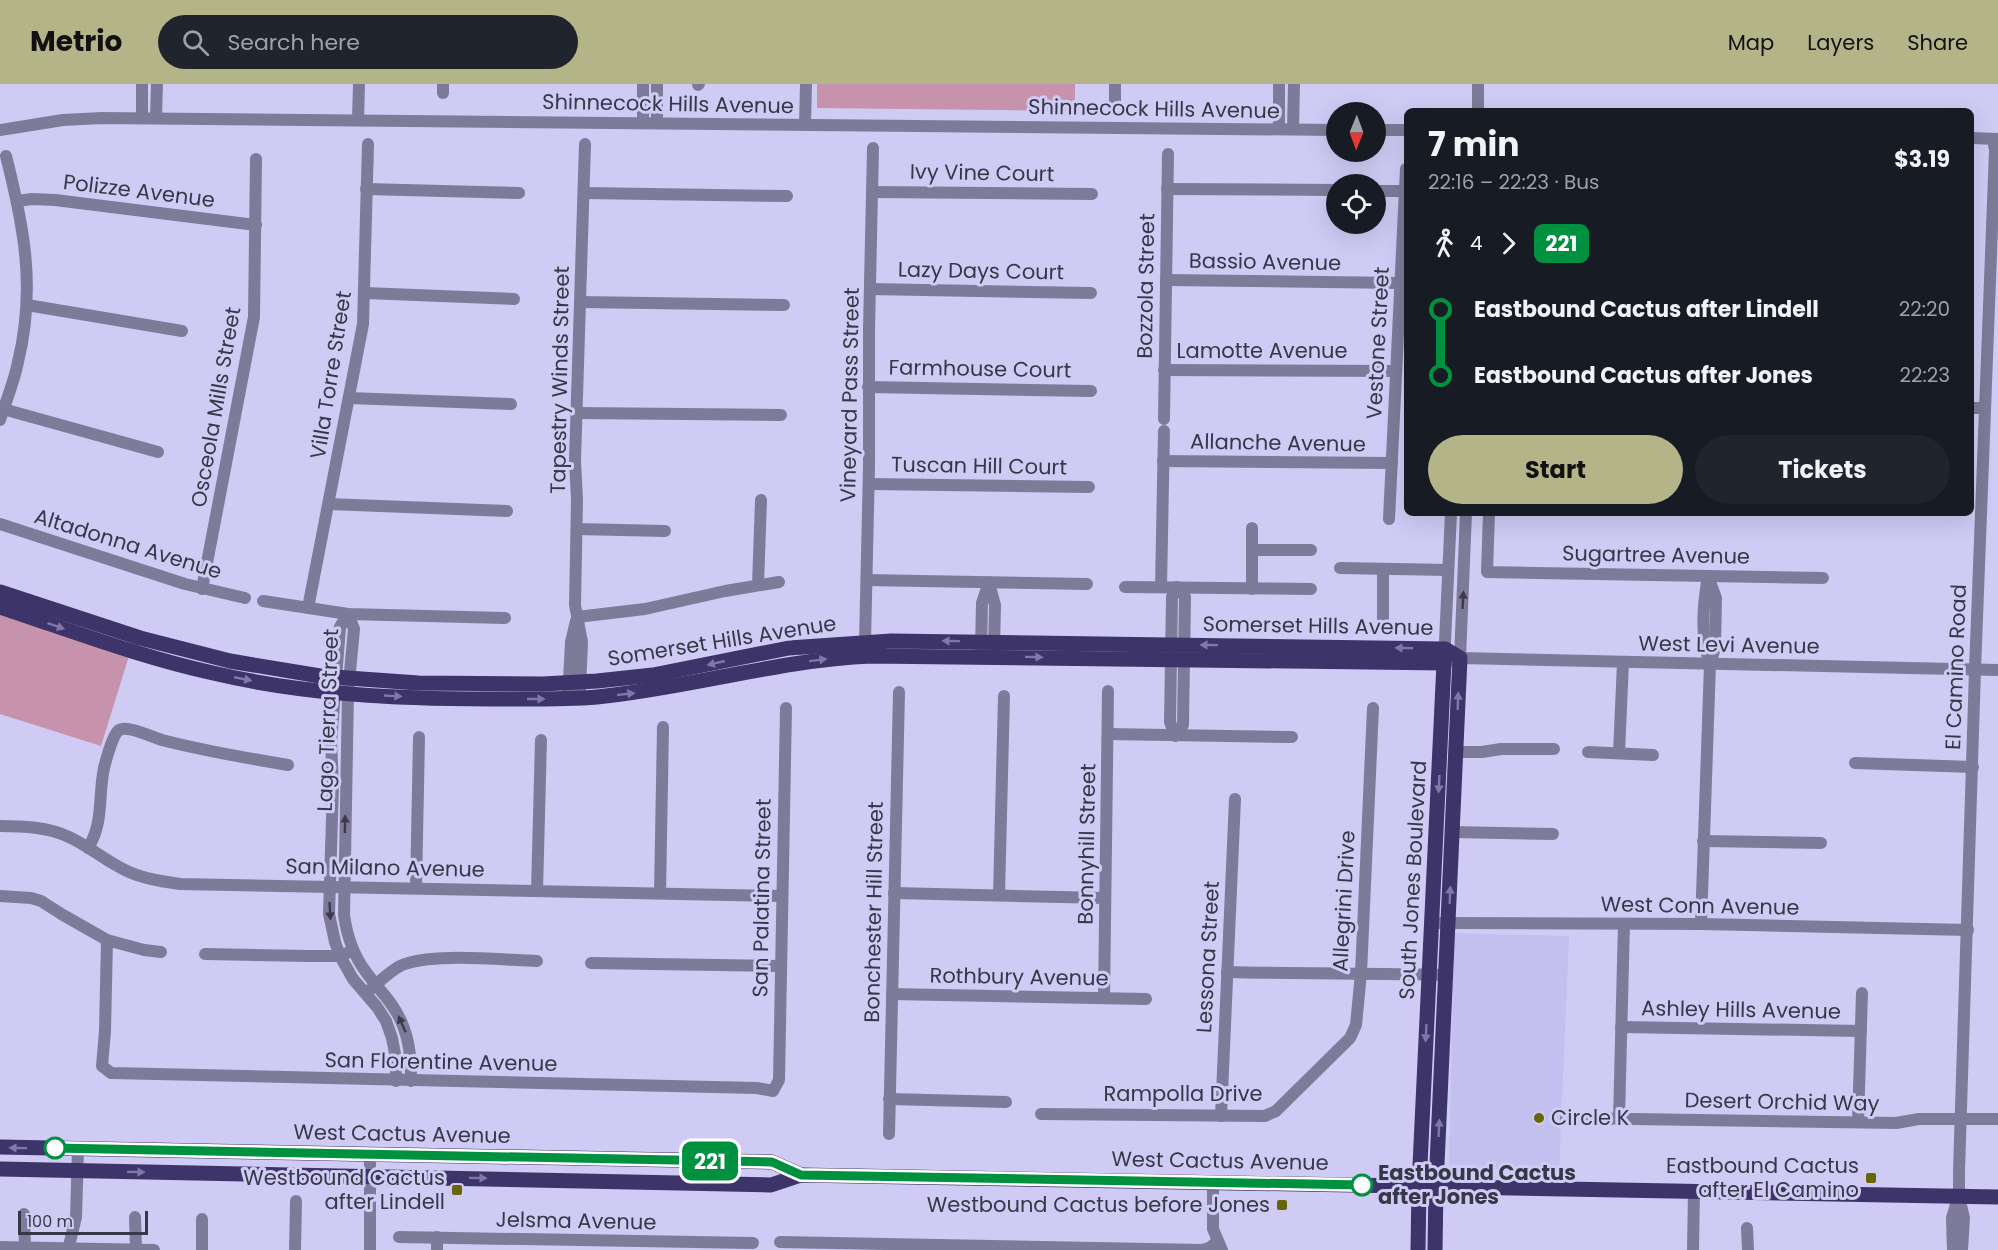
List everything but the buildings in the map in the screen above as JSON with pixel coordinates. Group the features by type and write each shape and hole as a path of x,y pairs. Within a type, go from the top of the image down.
{"main road":[{"name":"Somerset Hills Avenue","path":"0,592 140,638 188,651 342,685 466,699 574,698 668,688 788,664 837,657 916,655 988,649"},
{"name":"Somerset Hills Avenue","path":"0,607 194,669 252,681 342,685 574,682 653,675 789,648 865,642 988,649 1460,658"},
{"name":"South Jones Boulevard","path":"1418,1250 1444,656"},
{"name":"South Jones Boulevard","path":"1435,1250 1460,658"},
{"name":"West Cactus Avenue","path":"0,1147 772,1162 801,1175"},
{"name":"West Cactus Avenue","path":"0,1170 771,1185 801,1175 1998,1197"}],"street":[{"path":"142,84 142,118"},
{"path":"156,118 157,84"},
{"path":"358,84 358,120"},
{"path":"643,84 643,123"},
{"path":"657,84 657,123"},
{"path":"805,125 806,84"},
{"path":"1115,84 1115,101"},
{"path":"1279,84 1279,129"},
{"path":"1293,129 1294,84"},
{"path":"1478,84 1478,108"},
{"name":"Shinnecock Hills Avenue","path":"0,130 63,120 142,118 1326,130"},
{"path":"1386,130 1404,130"},
{"path":"1974,138 1996,139"},
{"name":"El Camino Road","path":"1962,1250 1964,1218 1959,1197 1961,1118 1975,670 1996,139"},
{"name":"Villa Torre Street","path":"308,608 362,334 368,144"},
{"name":"Tapestry Winds Street","path":"574,698 574,682 582,642 575,605 577,529 575,460 585,144"},
{"name":"Vineyard Pass Street","path":"865,642 873,148"},
{"name":"Bozzola Street","path":"1161,587 1168,154"},
{"path":"6,156 26,254 27,304 18,362 2,414 158,452"},
{"name":"Osceola Mills Street","path":"202,589 252,333 255,306 256,159"},
{"path":"366,189 519,193"},
{"path":"1167,189 1326,190"},
{"path":"1386,191 1404,191"},
{"name":"Ivy Vine Court","path":"872,192 1092,194"},
{"path":"584,193 787,196"},
{"name":"Polizze Avenue","path":"17,201 55,200 256,225"},
{"name":"Vestone Street","path":"1389,519 1404,214"},
{"name":"Bassio Avenue","path":"1166,280 1401,283"},
{"name":"Lazy Days Court","path":"870,289 1091,292"},
{"path":"365,293 514,299"},
{"path":"580,302 784,305"},
{"path":"27,304 182,331"},
{"name":"Lamotte Avenue","path":"1164,370 1396,371"},
{"name":"Farmhouse Court","path":"868,387 1091,391"},
{"path":"349,398 512,404"},
{"path":"1974,408 1985,408"},
{"path":"577,413 781,415"},
{"name":"Allanche Avenue","path":"1163,461 1392,463"},
{"name":"Tuscan Hill Court","path":"869,484 1089,487"},
{"path":"758,585 761,500"},
{"path":"329,504 507,511"},
{"name":"South Jones Boulevard","path":"1444,656 1451,516"},
{"name":"South Jones Boulevard","path":"1460,658 1466,516"},
{"name":"Sugartree Avenue","path":"1489,516 1487,572 1823,578"},
{"name":"Altadonna Avenue","path":"0,525 202,589 245,598"},
{"path":"1252,528 1252,589"},
{"path":"577,529 665,531"},
{"path":"1252,550 1311,550"},
{"path":"1340,568 1448,570"},
{"path":"1383,568 1383,621"},
{"path":"1701,924 1710,664 1715,648 1716,598 1708,576"},
{"path":"867,580 1086,584"},
{"path":"577,617 645,609 779,582"},
{"path":"988,649 995,605 989,582"},
{"path":"1125,587 1311,590"},
{"path":"1175,736 1183,725 1178,652 1185,597 1177,587"},
{"path":"263,601 348,614 505,618"},
{"name":"Lago Tierra Street","path":"348,614 354,629 331,743 333,786 329,914 340,956 353,979 386,1021 396,1059 396,1081"},
{"name":"West Levi Avenue","path":"1460,658 1998,670"},
{"path":"1619,753 1623,662"},
{"name":"Lago Tierra Street","path":"342,685 343,887 346,930 353,950 365,971 394,1007 407,1035 411,1081"},
{"name":"Bonnyhill Street","path":"1104,999 1108,691"},
{"name":"Bonchester Hill Street","path":"889,1134 899,692"},
{"path":"999,895 1004,696"},
{"name":"San Palatina Street","path":"776,1088 779,1080 786,708"},
{"name":"Allegrini Drive","path":"1310,1078 1350,1038 1355,1030 1361,973 1372,708"},
{"path":"660,893 663,726"},
{"path":"88,848 97,831 104,768 115,733 120,730 125,728 193,747 288,765"},
{"path":"1108,734 1292,738"},
{"path":"416,888 419,737"},
{"path":"537,891 541,740"},
{"path":"1456,752 1554,749"},
{"path":"1588,752 1653,755"},
{"path":"1855,763 1973,767"},
{"name":"Lessona Street","path":"1221,1116 1235,799"},
{"name":"San Milano Avenue","path":"0,826 28,827 68,836 120,868 137,875 180,884 782,896"},
{"path":"1452,832 1553,834"},
{"path":"1703,841 1821,843"},
{"path":"894,893 1105,897"},
{"path":"0,896 41,901 107,940 161,952"},
{"name":"West Conn Avenue","path":"1432,923 1701,924 1968,930"},
{"path":"1619,1118 1624,924"},
{"name":"San Florentine Avenue","path":"107,940 102,1066 105,1070 119,1074 768,1091 776,1088"},
{"path":"205,954 340,956 353,950"},
{"path":"365,994 401,966 423,959 537,961"},
{"path":"591,963 780,966"},
{"path":"1227,972 1446,975"},
{"path":"1858,1122 1862,993"},
{"name":"Rothbury Avenue","path":"892,994 1146,999"},
{"name":"Ashley Hills Avenue","path":"1621,1027 1861,1031"},
{"name":"Rampolla Drive","path":"1041,1114 1258,1117 1276,1111 1310,1078"},
{"path":"890,1099 1006,1102"},
{"name":"Desert Orchid Way","path":"1566,1118 1896,1123 1919,1119 1998,1119"},
{"path":"68,1249 76,1217 78,1149"},
{"path":"370,1154 370,1250"},
{"path":"780,1242 811,1246 1202,1250 1219,1246 1213,1229 1213,1182"},
{"path":"1694,1191 1694,1250"},
{"name":"El Camino Road","path":"1953,1250 1952,1218 1959,1197"},
{"path":"295,1250 296,1201"},
{"path":"24,1214 25,1247"},
{"path":"135,1217 136,1250"},
{"path":"202,1219 202,1250"},
{"path":"1748,1228 1748,1250"},
{"name":"Jelsma Avenue","path":"399,1237 437,1244 721,1246 753,1243"},
{"path":"0,1247 154,1250"}],"shaded area":[{"path":"817,84 1075,84 1075,111 817,108"},
{"path":"0,615 129,656 101,746 0,714"},
{"path":"1454,933 1569,936 1559,1172 1449,1167"}],"bus line":[{"name":"221","path":"55,1148 772,1162 801,1175 1362,1185"}],"place":[{"name":"Circle K","path":"1539,1118"},
{"name":"Eastbound Cactus after El Camino","path":"1871,1178"},
{"name":"Eastbound Cactus after Jones","path":"1362,1185"},
{"name":"Westbound Cactus after Lindell","path":"457,1190"},
{"name":"Westbound Cactus before Jones","path":"1282,1205"}]}
